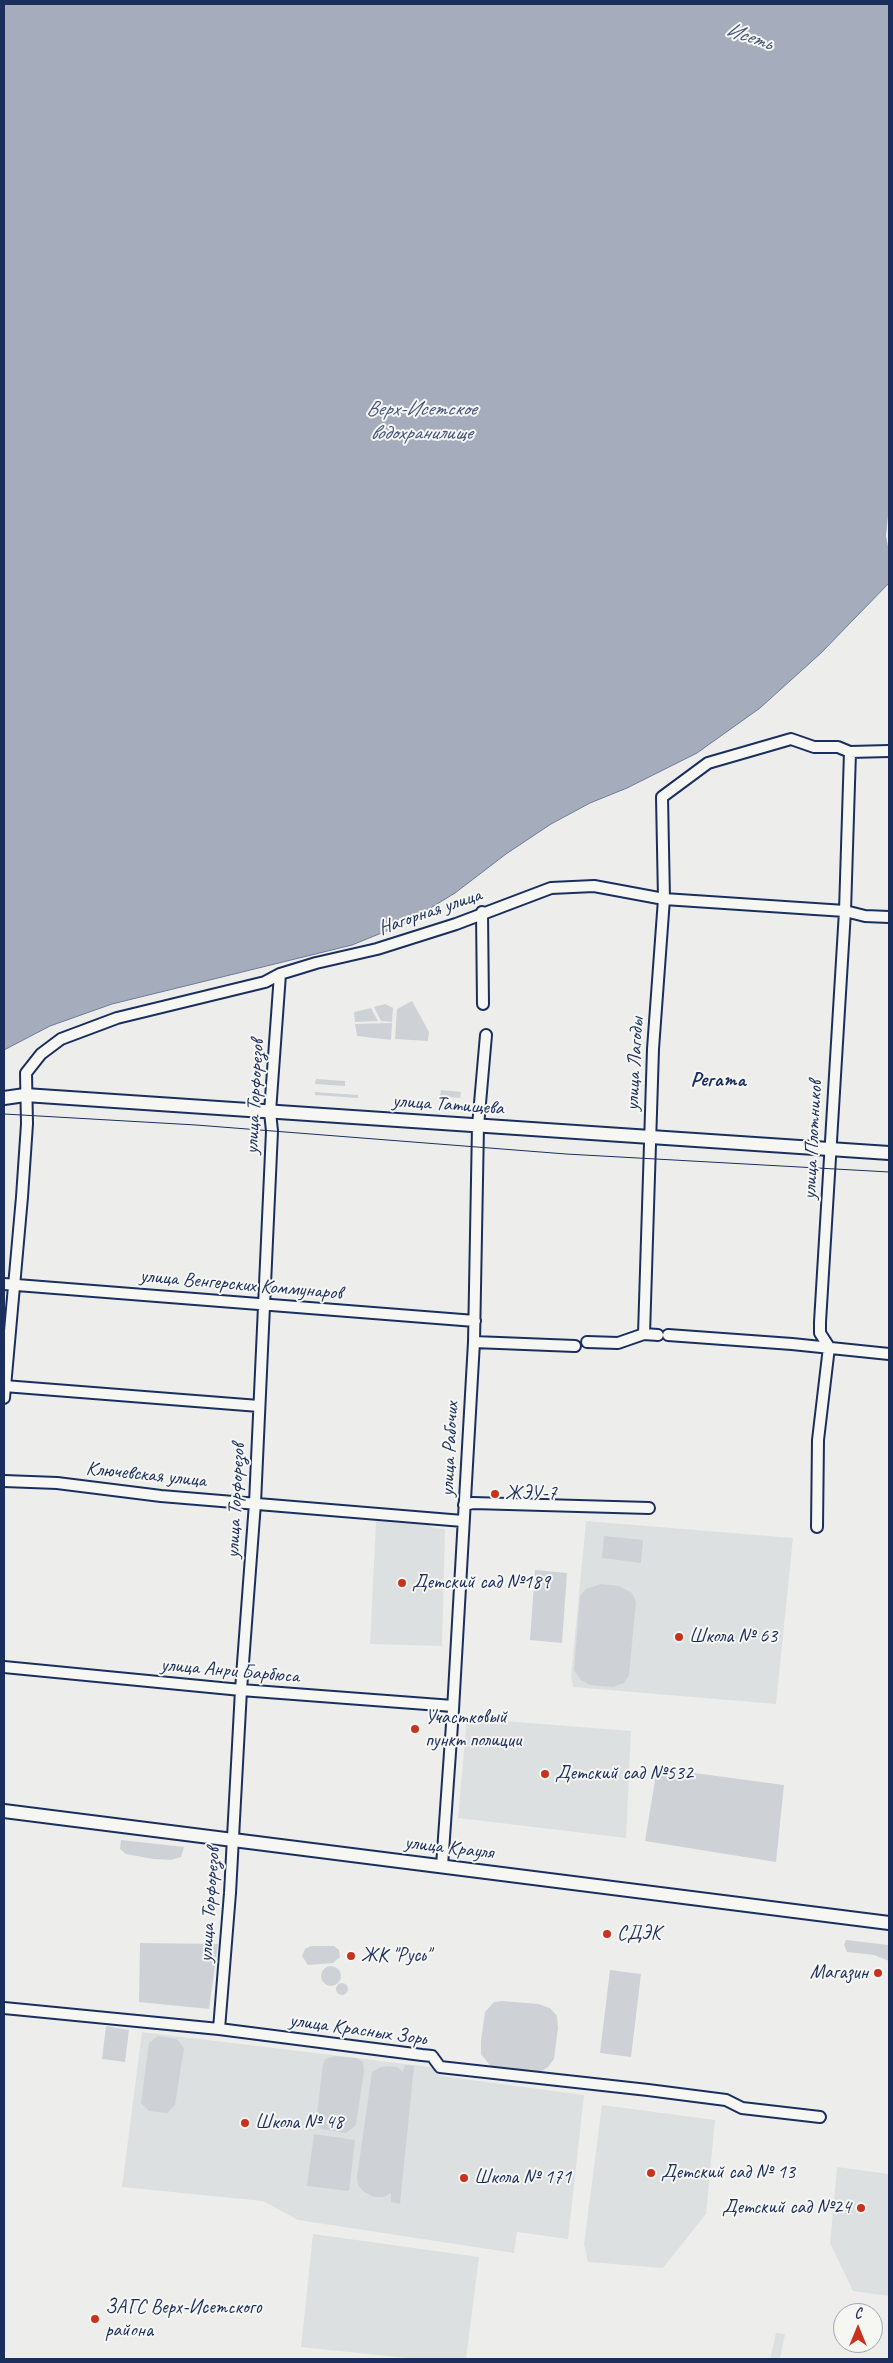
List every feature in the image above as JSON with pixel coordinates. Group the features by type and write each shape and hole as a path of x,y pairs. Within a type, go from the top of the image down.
{"street":[{"name":"улица Лагоды","path":"644,1334 649,1137 664,899 662,797 708,763 791,739 814,746 838,746 850,752"},
{"path":"850,752 889,751"},
{"name":"улица Плотников","path":"817,1526 818,1440 829,1347 820,1333 829,1149 845,911 850,752"},
{"name":"Нагорная улица","path":"4,1398 8,1284 26,1124 26,1073 41,1054 61,1040 117,1018 265,982 280,974 377,949 456,924 482,912 551,888 594,886 664,899 845,911 865,916 889,917"},
{"path":"482,912 483,1004"},
{"name":"улица Торфорезов","path":"219,2029 230,1893 241,1690 255,1504 272,1131 270,1112 280,974"},
{"name":"улица Рабочих","path":"442,1866 454,1706 474,1342 478,1126 486,1035"},
{"name":"улица Татищева","path":"4,1098 25,1095 889,1154"},
{"name":"улица Венгерских Коммунаров","path":"8,1284 475,1321"},
{"path":"587,1342 618,1343 644,1334 829,1347 889,1354"},
{"path":"474,1342 575,1346"},
{"path":"4,1386 259,1406"},
{"name":"Ключевская улица","path":"4,1481 56,1483 162,1496 463,1521"},
{"path":"464,1504 649,1508"},
{"name":"улица Анри Барбюса","path":"4,1667 241,1690 454,1706"},
{"name":"улица Крауля","path":"4,1811 889,1923"},
{"name":"улица Красных Зорь","path":"4,2008 219,2029 432,2056 440,2067 726,2100 742,2108 820,2117"}],"shaded area":[{"path":"412,1001 429,1032 428,1041 395,1039 397,1009"},
{"path":"385,1004 393,1008 392,1022 381,1021 374,1007"},
{"path":"371,1008 378,1021 355,1022 354,1012"},
{"path":"392,1023 391,1040 357,1036 355,1024"},
{"path":"316,1079 345,1081 345,1086 315,1084"},
{"path":"441,1090 461,1092 460,1098 440,1096"},
{"path":"315,1092 358,1095 358,1098 315,1095"},
{"path":"376,1521 430,1525 433,1528 445,1529 442,1646 370,1644"},
{"name":"Школа № 63","path":"586,1521 793,1538 776,1704 573,1687 571,1676"},
{"path":"604,1536 643,1540 641,1563 602,1558"},
{"path":"535,1570 567,1573 562,1643 530,1640"},
{"path":"601,1584 619,1586 632,1593 636,1602 629,1675 624,1683 613,1687 590,1685 581,1680 574,1670 580,1596 586,1589"},
{"name":"Детский сад №532","path":"467,1718 631,1731 626,1838 458,1818"},
{"path":"657,1768 784,1785 776,1862 645,1841"},
{"path":"121,1840 184,1847 181,1857 171,1860 153,1859 126,1854 120,1849"},
{"path":"846,1940 889,1945 889,1961 874,1955 847,1952 844,1945"},
{"path":"140,1943 218,1944 209,2009 139,2002"},
{"path":"311,1946 334,1946 339,1950 340,1957 333,1963 308,1965 302,1956 305,1949"},
{"path":"331,1966 338,1969 341,1976 338,1983 331,1986 324,1983 321,1976 324,1969"},
{"path":"610,1970 641,1974 631,2057 600,2053"},
{"path":"342,1983 348,1989 342,1995 336,1989"},
{"path":"494,2002 538,2004 550,2008 557,2016 558,2028 554,2059 548,2067 539,2073 492,2068 481,2054 485,2012"},
{"path":"106,2026 129,2030 125,2062 102,2059"},
{"path":"142,2032 430,2067 441,2076 584,2095 568,2239 517,2232 514,2253 298,2220 263,2201 122,2187"},
{"path":"158,2036 177,2039 184,2048 175,2105 167,2113 149,2111 141,2103 149,2043"},
{"path":"335,2056 356,2058 363,2062 364,2071 356,2125 346,2133 321,2129 316,2122 323,2064 325,2059"},
{"path":"405,2065 414,2066 400,2204 391,2202 391,2193 384,2197 374,2197 364,2192 358,2185 357,2177 372,2072 381,2067 389,2066 397,2067 403,2072"},
{"name":"Детский сад № 13","path":"602,2105 715,2120 706,2214 663,2268 588,2262 584,2244"},
{"path":"314,2134 355,2140 349,2191 307,2186"},
{"name":"Детский сад №24","path":"837,2167 889,2174 889,2296 853,2291 830,2243"},
{"path":"313,2234 479,2257 466,2359 416,2359 301,2347"},
{"path":"776,2333 785,2334 780,2359 770,2359"}],"water":[{"name":"Верх-Исетское водохранилище","path":"4,4 889,4 889,583 821,653 760,708 697,753 627,788 590,803 551,824 506,854 455,893 406,923 352,945 112,1004 50,1026 4,1050"}],"pier":[{"path":"889,505 889,552 886,536"}],"tram line":[{"path":"4,1114 196,1125 566,1154 889,1172"}],"place":[{"name":"ЖЭУ-7","path":"495,1494"},
{"name":"Детский сад №189","path":"402,1583"},
{"name":"Школа № 63","path":"679,1637"},
{"name":"Участковый пункт полиции","path":"415,1729"},
{"name":"Детский сад №532","path":"545,1774"},
{"name":"СДЭК","path":"607,1934"},
{"name":"ЖК \"Русь\"","path":"351,1956"},
{"name":"Магазин","path":"878,1973"},
{"name":"Школа № 48","path":"245,2123"},
{"name":"Детский сад № 13","path":"651,2173"},
{"name":"Школа № 171","path":"464,2178"},
{"name":"Детский сад №24","path":"861,2208"},
{"name":"ЗАГС Верх-Исетского района","path":"95,2319"}],"district":[{"name":"Регата","path":"718,1080"}],"water label":[{"name":"Исеть","path":"749,37"}]}
